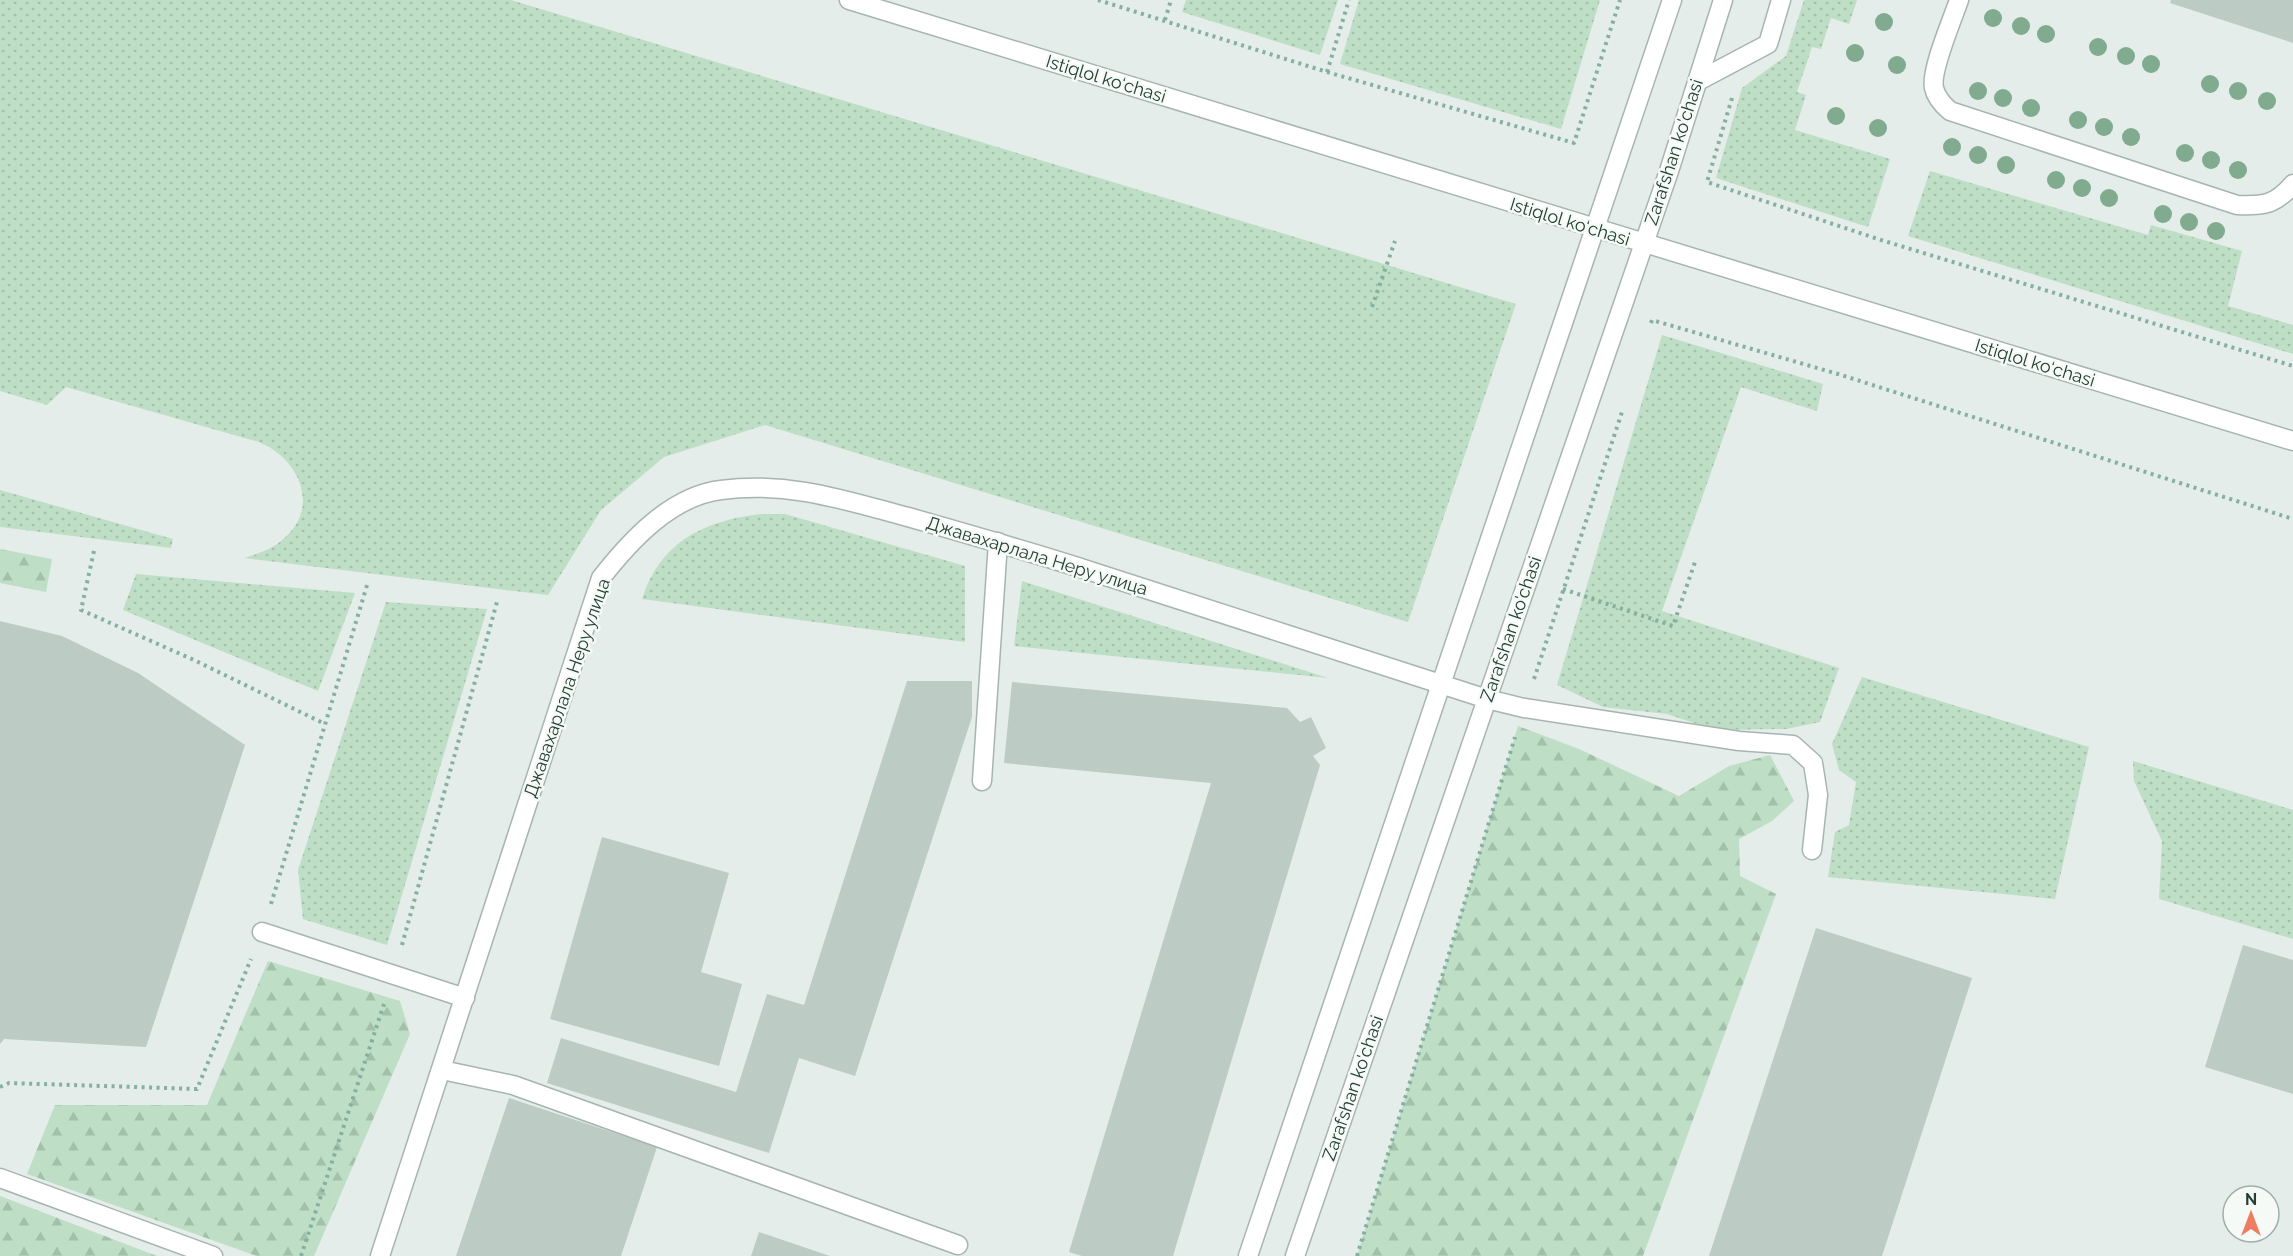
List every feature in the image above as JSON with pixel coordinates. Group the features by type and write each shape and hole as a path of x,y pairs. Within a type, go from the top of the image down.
{"street":[{"name":"Istiqlol ko‘chasi","path":"849,0 2293,441"},
{"path":"1248,1256 1672,0"},
{"name":"Zarafshan ko'chasi","path":"1295,1256 1643,244 1724,0"},
{"path":"1698,81 1768,44 1781,0"},
{"path":"1959,0 1944,38 1934,86 1942,104 1950,111 2237,205 2263,206 2282,196 2293,184"},
{"name":"Джавахарлала Неру улица","path":"380,1256 601,578 618,555 642,533 669,511 694,497 719,490 788,488 833,497 998,542 1487,699 1524,708 1738,741 1793,745 1813,763 1818,795 1812,850"},
{"path":"982,781 998,542"},
{"path":"262,932 465,998"},
{"path":"442,1070 513,1085 958,1245"},
{"path":"0,1178 213,1256"}],"path":[{"path":"1098,0 1327,72 1574,143 1620,0"},
{"path":"1165,20 1171,0"},
{"path":"1327,72 1349,0"},
{"path":"1707,182 1893,244 2293,366"},
{"path":"1372,307 1395,241"},
{"path":"1649,331 1652,320 1838,374 2293,519"},
{"path":"1358,1256 1524,708 1623,410"},
{"path":"94,550 81,610 194,660 325,724"},
{"path":"1563,589 1673,626 1695,562"},
{"path":"0,1087 9,1083 197,1089 262,932 368,582"},
{"path":"301,1256 394,974 497,602"}],"green space":[{"path":"0,0 511,0 1516,304 1408,622 765,425 664,457 601,510 548,595 244,558 268,549 281,541 294,528 301,514 303,500 301,486 295,472 286,460 273,450 259,442 66,387 47,405 0,391"},
{"path":"1186,0 1338,0 1320,55 1182,12"},
{"path":"1359,0 1600,0 1561,129 1340,64"},
{"path":"1804,0 1857,0 1849,24 1831,18 1821,49 1812,47 1797,92 1806,95 1795,130 1890,159 1868,227 1716,178 1742,88 1786,56"},
{"path":"1930,171 2148,235 2151,225 2242,251 2228,306 2293,325 2293,354 1908,236"},
{"path":"1662,335 1823,384 1817,411 1741,387 1662,611 1839,668 1820,722 1786,729 1715,730 1667,714 1603,707 1557,685"},
{"path":"0,490 173,539 171,548 0,527"},
{"path":"761,514 785,514 965,566 965,642 642,599 660,563 686,538 720,522"},
{"path":"0,549 52,559 46,592 0,583"},
{"path":"136,574 355,593 318,691 123,610"},
{"path":"1022,581 1328,678 1014,646"},
{"path":"386,602 487,609 387,945 303,919 298,870"},
{"path":"1862,677 2089,747 2055,899 1828,877 1835,832 1849,825 1856,782 1839,770 1832,744"},
{"path":"1518,726 1579,749 1679,796 1729,766 1770,755 1794,801 1772,821 1739,839 1740,876 1776,894 1643,1256 1357,1256"},
{"path":"2133,761 2293,810 2293,939 2159,899 2162,841 2134,781"},
{"path":"268,961 400,1001 410,1034 314,1256 257,1256 27,1174 55,1105 207,1105"},
{"path":"0,1196 157,1256 0,1256"}],"building":[{"path":"2171,0 2293,0 2293,43 2170,3"},
{"path":"0,621 62,636 138,673 245,745 146,1047 4,1039 0,1044"},
{"path":"907,681 972,681 972,717 855,1076 799,1058 769,1153 547,1083 561,1038 736,1092 767,994 804,1005"},
{"path":"1012,682 1287,708 1300,722 1311,717 1326,748 1313,756 1320,765 1173,1256 1082,1256 1069,1252 1211,783 1004,763"},
{"path":"602,837 729,873 701,972 742,984 719,1066 550,1019"},
{"path":"1816,928 1972,978 1882,1256 1709,1256"},
{"path":"2243,945 2293,960 2293,1094 2205,1067"},
{"path":"509,1098 657,1147 621,1256 456,1256"},
{"path":"759,1232 830,1256 751,1256"}]}
